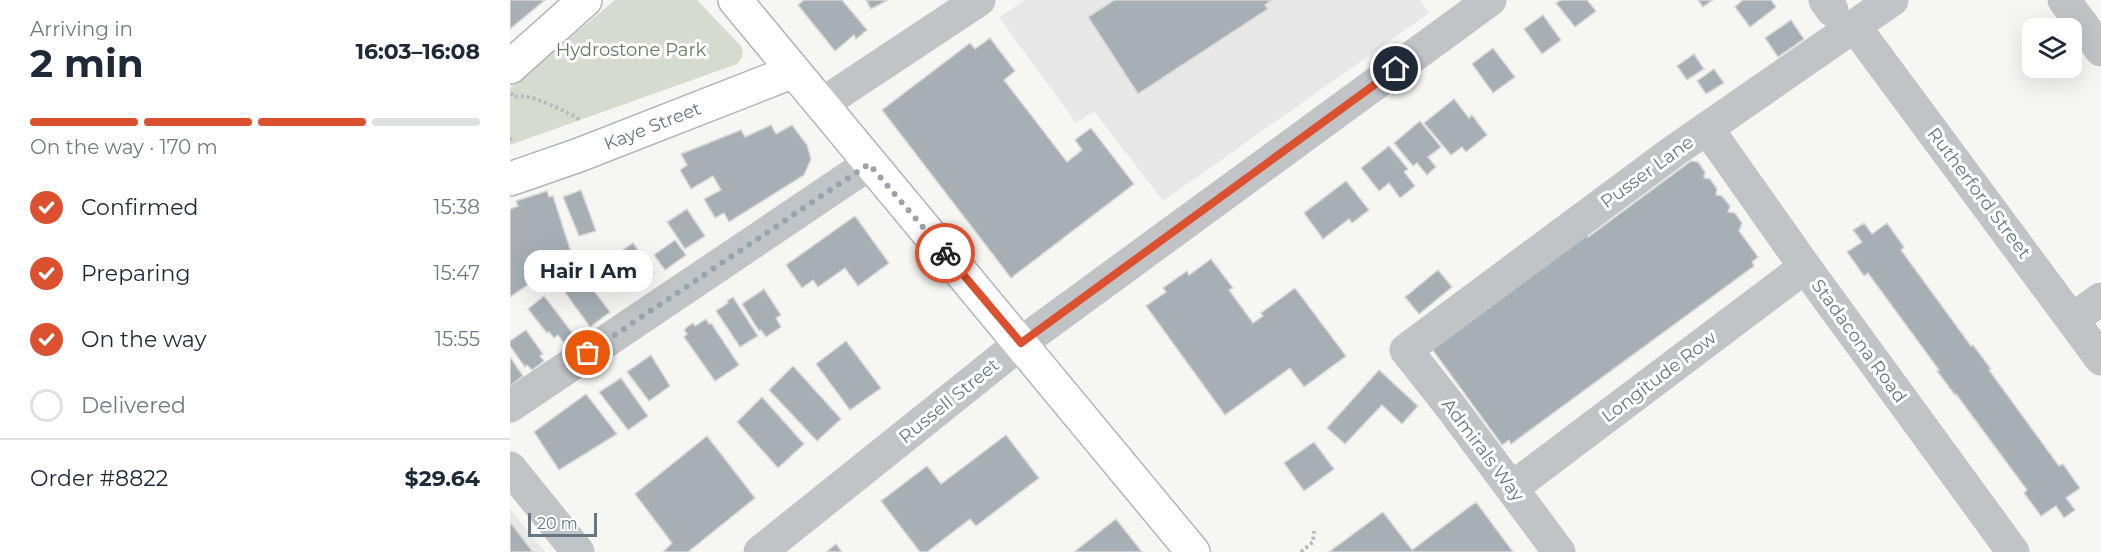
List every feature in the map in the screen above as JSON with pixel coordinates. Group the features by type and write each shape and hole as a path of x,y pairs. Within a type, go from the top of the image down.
{"main road":[{"path":"511,88 585,0"},
{"path":"735,0 1193,552"},
{"name":"Kaye Street","path":"510,179 579,155 794,71"}],"street":[{"path":"822,104 979,0"},
{"name":"Russell Street","path":"760,552 1021,343 1490,0"},
{"name":"Pusser Lane","path":"1406,350 1707,128 1837,12 1892,0"},
{"path":"2064,0 2101,51"},
{"name":"Rutherford Street","path":"1837,12 2073,319 2101,359"},
{"name":"Stadacona Road","path":"1707,128 2000,547"},
{"path":"510,406 869,164"},
{"name":"Longitude Row","path":"1512,488 1805,267"},
{"path":"2073,319 2101,299"},
{"name":"Admirals Way","path":"1406,350 1559,552"},
{"path":"510,468 578,552"}],"path":[{"path":"510,93 511,88 520,95 562,110 581,120"},
{"path":"1301,552 1313,542 1314,531"}],"shaded area":[{"path":"1025,0 1420,0 1429,13 1163,201 1094,111 1076,123 999,17"},
{"path":"510,509 545,552 510,552"}],"green space":[{"name":"Hydrostone Park","path":"615,0 697,0 741,46 742,58 737,64 510,145 510,88"}],"building":[{"path":"510,0 545,0 510,29"},
{"path":"804,0 842,0 867,30 856,39 854,35 835,51 798,5"},
{"path":"866,0 888,0 871,9"},
{"path":"1114,0 1272,0 1265,5 1268,9 1138,94 1088,17"},
{"path":"1561,0 1587,0 1596,11 1575,27 1556,3"},
{"path":"1698,0 1713,0 1703,7"},
{"path":"1743,0 1771,0 1776,7 1750,27 1735,7"},
{"path":"1543,15 1561,40 1542,54 1524,29"},
{"path":"1791,20 1804,39 1778,57 1765,38"},
{"path":"990,38 1015,71 1004,80 1067,162 1082,150 1075,140 1091,128 1134,184 1011,278 882,110 970,43 975,49"},
{"path":"1493,48 1515,77 1493,93 1472,64"},
{"path":"1694,54 1704,69 1687,80 1677,66"},
{"path":"1714,69 1724,83 1706,94 1697,81"},
{"path":"1454,99 1469,118 1472,115 1487,135 1466,152 1462,147 1451,155 1424,123"},
{"path":"1420,121 1441,147 1428,157 1436,167 1427,175 1417,163 1413,166 1394,143"},
{"path":"771,125 776,134 792,125 807,145 811,159 804,175 729,222 724,213 715,218 704,199 721,190 713,176 691,189 680,170 687,165 681,154 741,130 745,137"},
{"path":"1389,146 1408,169 1404,172 1415,186 1400,198 1389,183 1379,191 1361,168"},
{"path":"1691,161 1698,162 1705,172 1704,178 1710,179 1717,189 1716,195 1722,196 1730,206 1728,212 1735,213 1742,223 1739,231 1758,257 1752,262 1754,266 1511,444 1509,440 1502,445 1432,349"},
{"path":"1346,181 1369,210 1352,223 1349,219 1323,239 1304,213"},
{"path":"581,190 596,231 579,236 563,197"},
{"path":"547,191 549,197 553,196 572,255 510,297 510,209 518,206 516,201"},
{"path":"687,209 705,236 685,249 667,222"},
{"path":"855,216 889,263 858,286 845,268 818,287 813,280 802,288 786,265"},
{"path":"1864,223 1872,234 1887,223 1904,247 1901,250 1971,346 1973,345 1991,369 1989,370 2059,466 2063,464 2080,488 2066,498 2075,510 2064,518 2056,506 2041,516 2024,493 2027,490 1937,371 1939,370 1868,273 1864,276 1847,252 1862,242 1853,230"},
{"path":"675,240 686,255 665,270 654,255"},
{"path":"633,243 654,273 625,292 605,262"},
{"path":"1211,259 1233,288 1229,290 1253,323 1263,316 1261,313 1295,288 1346,356 1304,387 1290,368 1225,415 1146,306 1166,292 1163,288 1187,271 1189,275"},
{"path":"1438,270 1452,287 1419,314 1405,297"},
{"path":"583,276 610,312 590,327 564,291"},
{"path":"764,289 781,315 776,318 781,327 766,337 761,330 759,331 742,304"},
{"path":"544,296 574,335 564,343 558,335 554,338 549,332 547,333 528,309"},
{"path":"733,297 758,336 740,347 716,311"},
{"path":"706,319 739,365 715,381 684,337 687,334 684,330 688,326 693,323 695,326"},
{"path":"526,330 543,354 540,356 544,361 532,370 527,365 525,367 510,346 510,341"},
{"path":"846,341 881,388 850,410 816,364"},
{"path":"651,355 670,386 649,401 627,372"},
{"path":"510,357 523,376 511,385 510,383"},
{"path":"793,366 841,419 817,441 769,390"},
{"path":"1379,370 1418,406 1402,424 1382,405 1345,444 1327,428"},
{"path":"621,378 648,416 628,430 599,392"},
{"path":"586,394 617,434 559,470 534,432"},
{"path":"762,397 804,444 778,468 737,422"},
{"path":"1006,435 1039,478 976,526 970,519 927,552 920,552 881,501 927,466 941,484"},
{"path":"707,436 755,498 688,552 663,552 672,543 635,494"},
{"path":"1314,442 1334,469 1304,491 1284,463"},
{"path":"1476,502 1513,552 1329,552 1383,512 1412,550"},
{"path":"1116,519 1142,552 1074,552"},
{"path":"510,522 533,552 510,552"},
{"path":"836,544 842,552 826,552"}],"way so far":[{"path":"588,353 869,164 945,253"}],"place":[{"name":"Hair I Am","path":"588,353"}],"route":[{"path":"945,253 1021,343 1396,69"}]}
